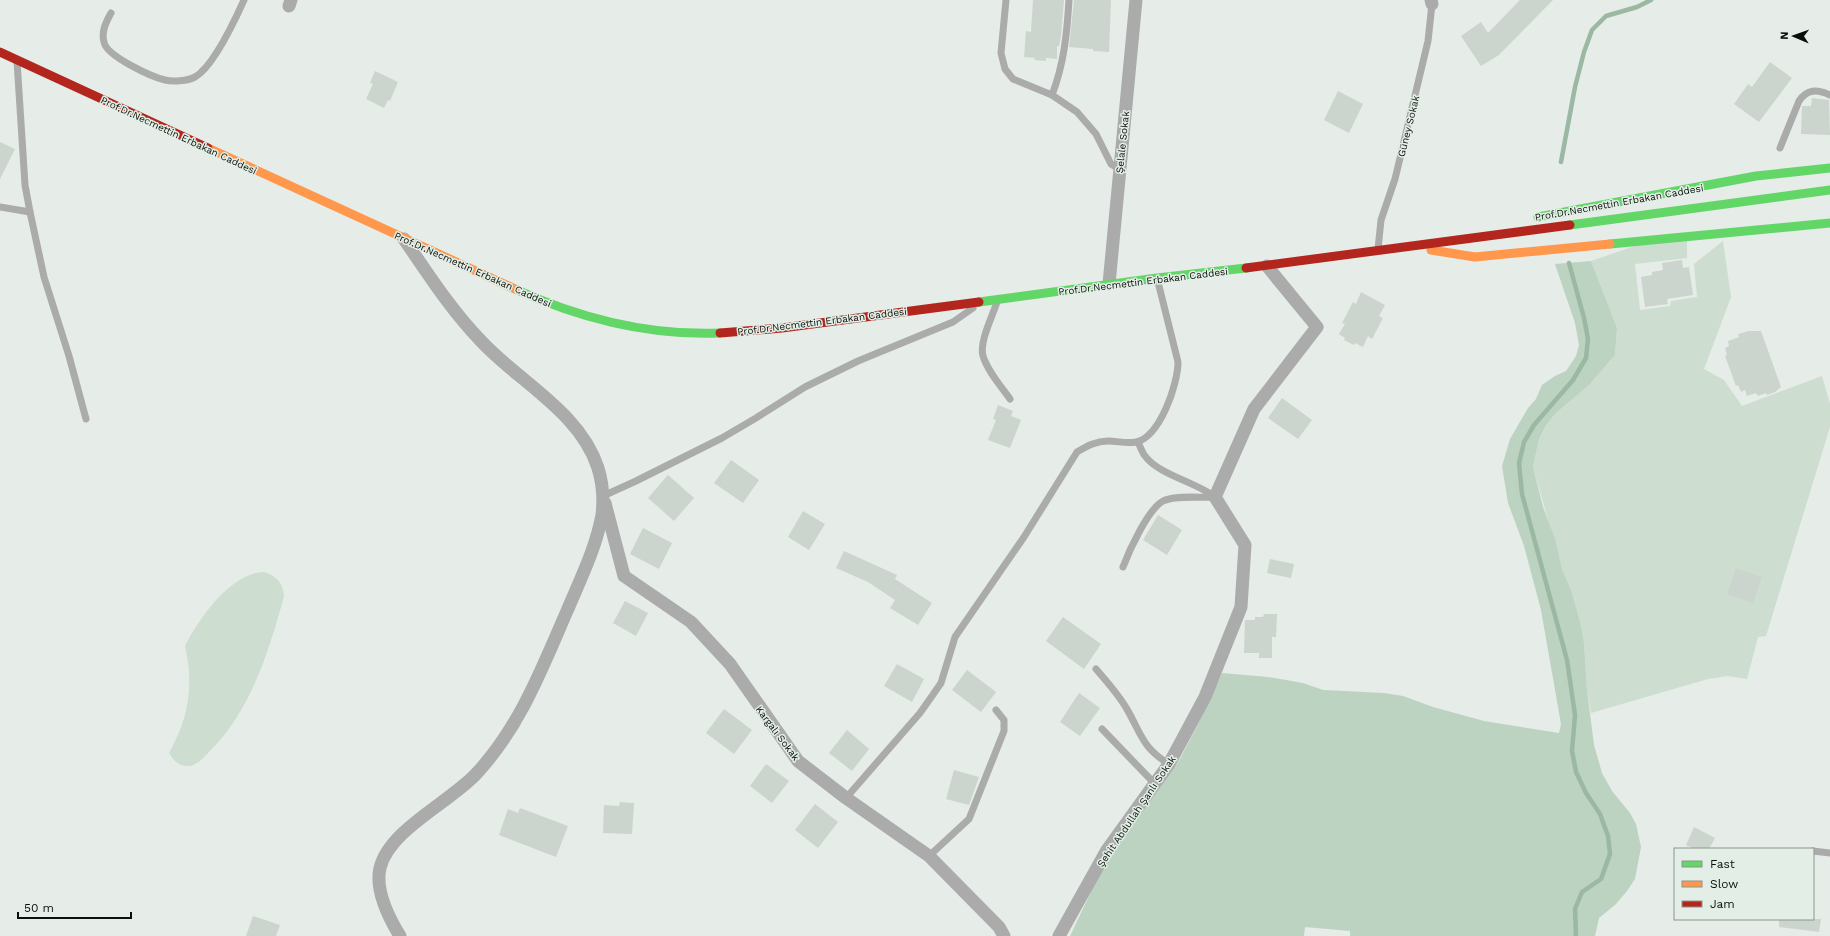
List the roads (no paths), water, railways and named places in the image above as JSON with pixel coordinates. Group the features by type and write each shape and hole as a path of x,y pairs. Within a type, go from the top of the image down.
{"main road":[{"name":"Prof.Dr.Necmettin Erbakan Caddesi","path":"0,52 404,239 542,301 611,322 687,333 729,332 782,328 1109,284 1267,266 1830,190"},
{"name":"Prof.Dr.Necmettin Erbakan Caddesi","path":"1528,218 1756,176 1830,168"},
{"name":"Prof.Dr.Necmettin Erbakan Caddesi","path":"1410,246 1475,257 1830,223"},
{"name":"Prof.Dr.Necmettin Erbakan Caddesi","path":"1410,246 1476,228"}],"street":[{"name":"Şelale Sokak","path":"1109,284 1136,0"},
{"path":"400,936 394,925 379,886 380,868 393,842 476,774 494,753 521,714 593,548 602,514 603,496 597,466 581,436 549,402 503,364 465,324 404,239"},
{"path":"1215,497 1254,409 1317,327 1267,266"},
{"name":"Kargalı Sokak","path":"603,496 624,576 691,622 730,664 798,761 846,798 929,856 999,927 1004,936"},
{"name":"Şehit Abdullah Şanlı Sokak","path":"1059,936 1107,850 1168,764 1205,697 1241,607 1245,545 1215,497"}],"lane":[{"path":"111,13 104,29 104,43 110,53 151,75 166,80 181,80 195,77 205,68 221,46 244,0"},
{"path":"1006,0 1001,53 1005,70 1013,79 1052,95 1065,103 1087,122 1096,134 1111,164 1119,168"},
{"path":"1052,95 1065,51 1069,0"},
{"name":"Güney Sokak","path":"1378,251 1380,220 1395,179 1429,36 1431,2"},
{"path":"17,60 25,185 30,212 44,277 69,356 86,419"},
{"path":"1780,148 1799,101 1803,95 1815,90 1830,95"},
{"path":"0,207 30,212"},
{"path":"846,798 920,713 932,696 942,679 955,637 1024,537 1077,452 1097,442 1109,441 1125,444 1138,442 1148,436 1162,416 1174,391 1178,374 1178,362 1157,278"},
{"path":"998,299 984,342 983,355 988,368 1010,399"},
{"path":"603,496 722,438 805,387 858,361 953,322 982,301"},
{"path":"1138,442 1146,457 1156,465 1180,479 1206,490 1215,497"},
{"path":"1123,567 1130,548 1154,508 1163,501 1172,498 1215,497"},
{"path":"1096,669 1117,693 1146,745 1155,755 1168,764"},
{"path":"929,856 969,819 1004,731 1004,720 996,710"},
{"path":"1102,729 1155,784"},
{"path":"1814,851 1830,854"}],"waterway":[{"path":"1561,162 1575,87 1584,52 1592,30 1606,16 1637,7 1651,0"},
{"path":"1569,263 1584,318 1588,339 1586,358 1573,380 1534,425 1524,442 1519,463 1522,494 1567,660 1575,715 1572,751 1576,772 1586,793 1600,814 1608,836 1610,854 1601,879 1582,892 1575,909 1576,936"}]}
